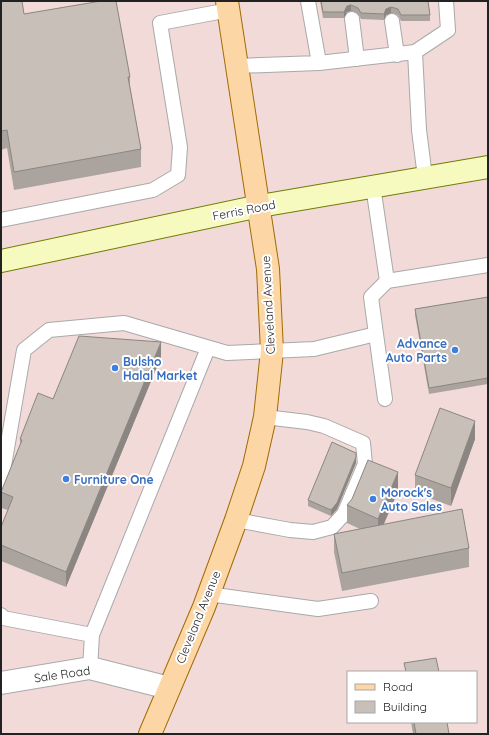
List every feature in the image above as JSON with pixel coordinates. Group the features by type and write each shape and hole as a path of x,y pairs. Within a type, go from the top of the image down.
{"main road":[{"name":"Cleveland Avenue","path":"150,734 208,594 236,520 254,466 265,417 272,351 269,275 260,206 228,6"},
{"name":"Ferris Road","path":"1,261 260,206 488,167"}],"street":[{"name":"Sale Road","path":"1,683 90,668 169,688"}],"lane":[{"path":"308,1 319,63"},
{"path":"238,66 319,63 415,52 448,30 446,1"},
{"path":"1,220 153,190 178,176 180,147 160,23 228,6"},
{"path":"352,19 357,59"},
{"path":"392,21 397,55"},
{"path":"415,52 419,130 425,177"},
{"path":"373,186 387,281"},
{"path":"385,399 371,297 387,281 488,265"},
{"path":"1,483 24,350 49,330 124,323 227,353 314,349 376,334"},
{"path":"90,668 92,635 208,348"},
{"path":"236,520 290,530 313,532 332,527 344,514 365,464 363,443 324,426 307,422 265,417"},
{"path":"208,594 318,609 371,601"},
{"path":"1,615 3,618 92,635"}],"shaded area":[{"path":"1,1 488,1 488,734 1,734"}],"building":[{"path":"1,1 22,1 24,14 101,1 116,1 141,149 14,172 7,130 1,131"},
{"path":"321,1 428,1 430,15 401,15 398,9 391,7 386,9 384,14 361,13 358,8 351,5 347,6 344,12 323,12"},
{"name":"Advance Auto Parts","path":"488,297 488,378 429,388 415,309"},
{"path":"79,336 161,342 66,572 1,545 1,527 13,497 1,492 22,440 20,439 38,393 53,399"},
{"path":"440,408 475,421 451,488 415,475"},
{"path":"332,442 356,453 356,457 337,503 331,510 308,500"},
{"path":"368,460 398,472 378,519 347,505 352,499"},
{"path":"462,509 469,548 342,573 334,534"},
{"path":"436,658 439,671 406,671 404,663"},
{"path":"414,723 447,723 449,734 416,734"}],"place":[{"name":"Advance Auto Parts","path":"455,350"},
{"name":"Bulsho Halal Market","path":"115,368"},
{"name":"Furniture One","path":"66,479"},
{"name":"Morock's Auto Sales","path":"373,499"}]}
